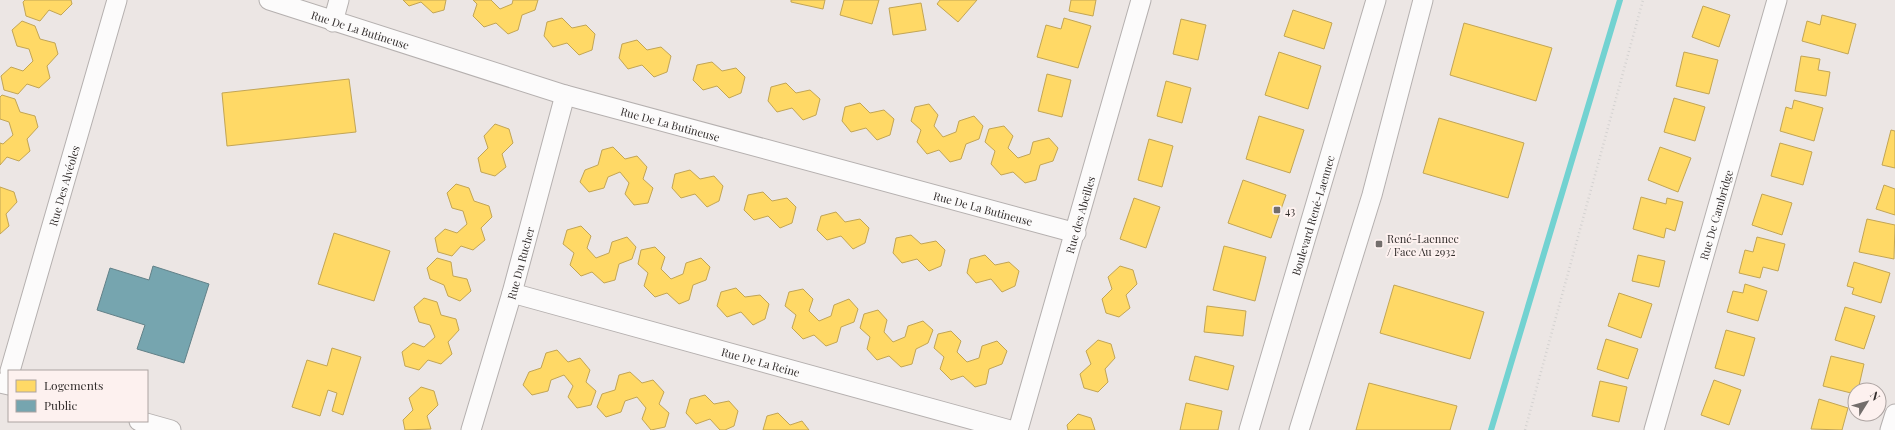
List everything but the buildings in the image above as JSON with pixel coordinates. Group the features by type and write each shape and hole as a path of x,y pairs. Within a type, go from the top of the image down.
{"street":[{"name":"Rue Des Alvéoles","path":"10,370 117,0"},
{"name":"Rue De La Butineuse","path":"269,0 333,22 565,95 1076,232"},
{"path":"333,22 339,0"},
{"name":"Rue des Abeilles","path":"1018,430 1076,232 1141,0"},
{"name":"Boulevard René-Laennec","path":"1249,430 1376,0"},
{"path":"1299,430 1372,195 1424,0"},
{"name":"Rue De Cambridge","path":"1654,430 1777,0"},
{"name":"Rue Du Rucher","path":"471,430 512,293 565,95"},
{"name":"Rue De La Reine","path":"512,293 1010,430"},
{"path":"1890,430 1895,414"},
{"path":"142,422 171,430"}],"path":[{"path":"1525,430 1643,0"}],"waterway":[{"path":"1491,430 1620,0"}],"place":[{"name":"43","path":"1277,210"},
{"name":"René-Laennec / Face Au 2932","path":"1379,244"}]}
